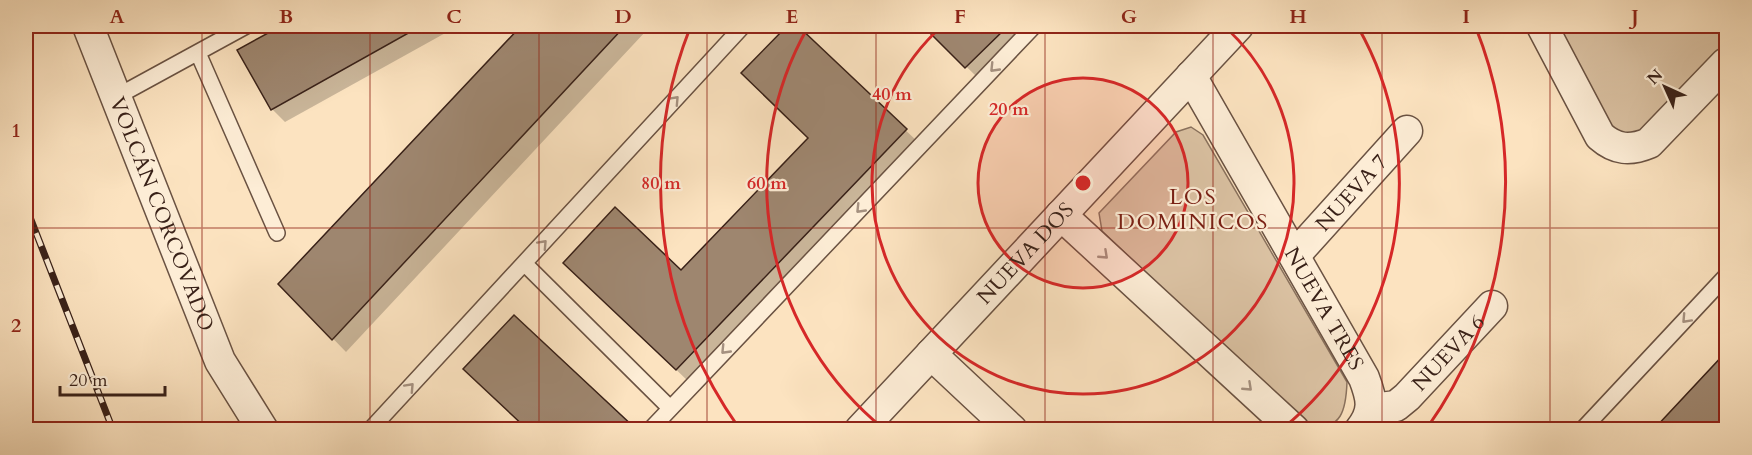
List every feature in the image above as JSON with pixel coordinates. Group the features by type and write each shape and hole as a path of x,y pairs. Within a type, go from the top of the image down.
{"street":[{"name":"VOLCÁN CORCOVADO","path":"88,26 220,361 263,429"},
{"name":"NUEVA DOS","path":"860,429 1238,26"},
{"path":"1542,26 1600,136 1609,144 1621,149 1636,148 1649,143 1726,63"},
{"name":"NUEVA TRES","path":"1191,76 1364,378 1372,398 1366,420"},
{"name":"NUEVA 7","path":"1295,255 1407,131"},
{"path":"1061,215 1294,429"},
{"name":"NUEVA 6","path":"1366,420 1401,401 1492,306"},
{"path":"931,354 1012,429"}],"lane":[{"path":"116,97 246,26"},
{"path":"370,429 743,26"},
{"path":"650,429 1034,26"},
{"path":"198,52 277,233"},
{"path":"525,264 670,408"},
{"path":"1582,429 1726,276"}],"shaded area":[{"path":"1555,26 1726,26 1726,46 1641,137 1613,132"},
{"path":"1191,127 1203,135 1347,382 1343,409 1340,416 1329,426 1309,428 1102,231 1099,213 1176,132"}],"building":[{"path":"281,26 421,26 271,110 237,50"},
{"path":"521,26 625,26 332,340 278,284"},
{"path":"787,26 798,26 907,129 676,370 563,263 615,207 681,270 808,138 741,73"},
{"path":"923,26 1008,26 965,68"},
{"path":"514,315 636,429 527,429 463,369"},
{"path":"1726,352 1726,429 1654,429"}],"railway":[{"path":"26,207 113,430"}],"district":[{"name":"LOS DOMINICOS","path":"1193,210"}]}
